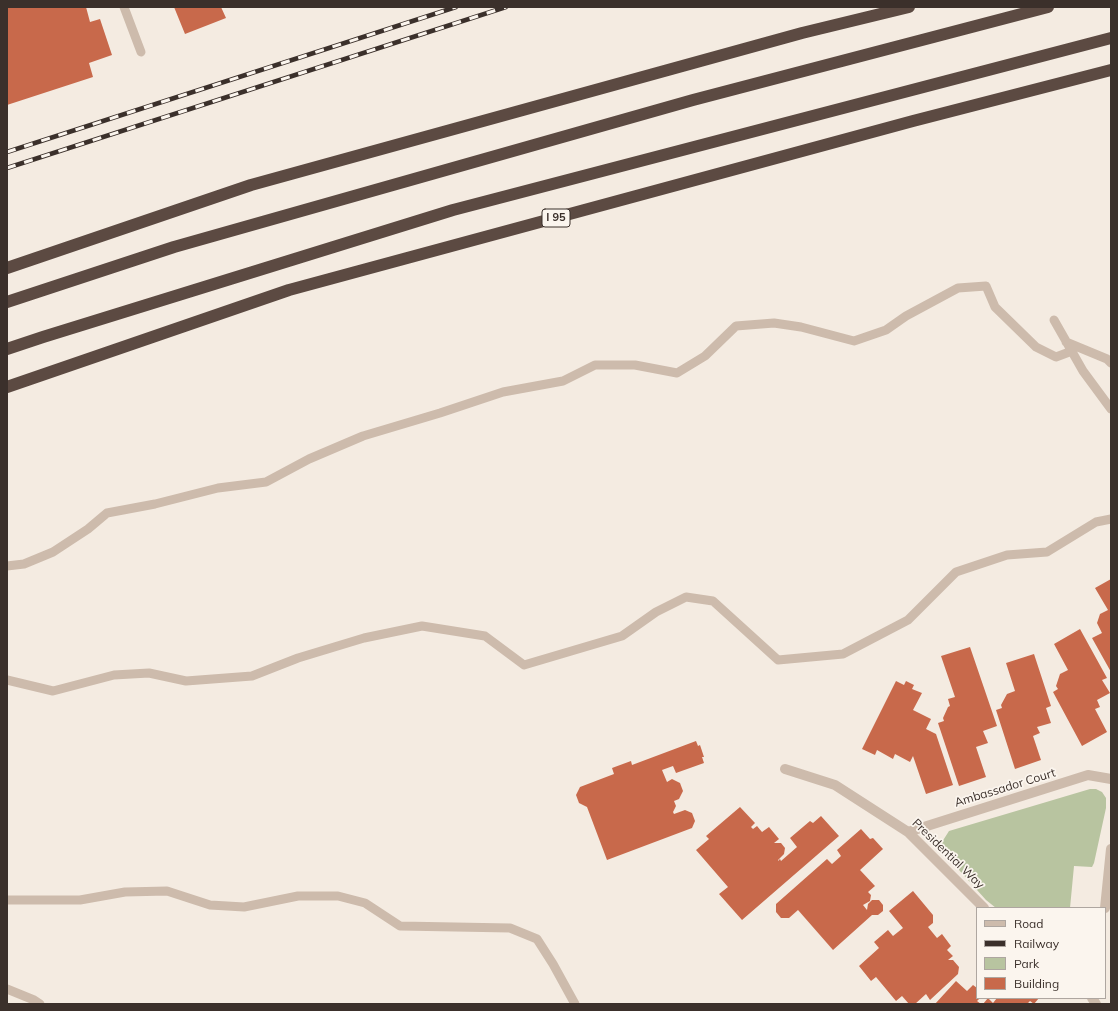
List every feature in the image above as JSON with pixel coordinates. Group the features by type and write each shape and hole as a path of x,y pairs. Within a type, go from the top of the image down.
{"highway":[{"path":"7,268 251,185 802,33 909,7"},
{"path":"7,302 174,247 235,229 693,100 1048,7"},
{"path":"7,349 453,210 1111,38"},
{"name":"I 95","path":"7,387 289,290 913,121 1111,70"}],"street":[{"name":"Presidential Way","path":"785,769 835,785 908,832 983,907"},
{"name":"Ambassador Court","path":"908,832 1088,775 1111,779"},
{"path":"1105,907 1111,849"}],"lane":[{"path":"124,7 141,52"},
{"path":"7,566 24,564 53,552 88,529 107,513 155,504 218,488 266,482 309,459 363,436 503,392 563,381 595,365 635,365 677,373 705,356 736,326 774,323 801,327 854,341 886,330 906,316 958,288 986,286 995,307 1036,347 1056,357 1072,351"},
{"path":"1054,320 1083,371 1111,409"},
{"path":"1066,342 1107,359 1111,363"},
{"path":"7,680 53,691 114,675 149,673 186,681 252,676 298,658 364,638 422,626 485,636 524,665 622,636 656,612 686,597 713,601 778,660 843,654 908,620 956,572 1007,555 1047,552 1096,522 1111,519"},
{"path":"7,900 80,900 124,892 167,891 210,905 244,907 298,896 338,896 365,903 400,926 510,928 537,939 553,964 574,1004"},
{"path":"7,989 40,1004"}],"green space":[{"path":"1090,789 1096,789 1102,792 1106,798 1106,808 1094,863 1092,867 1074,866 1070,907 995,907 986,900 942,851 942,842 949,831"}],"building":[{"path":"7,7 86,7 90,22 100,19 112,55 89,63 93,77 7,105"},
{"path":"174,7 221,7 226,18 185,34"},
{"path":"1111,579 1111,672 1092,638 1102,633 1097,623 1100,614 1108,610 1095,588"},
{"path":"1080,629 1107,678 1102,680 1110,693 1097,700 1100,707 1095,709 1107,732 1082,746 1053,692 1058,689 1056,686 1060,674 1068,670 1054,644"},
{"path":"970,647 997,726 983,731 988,743 976,747 986,777 959,786 938,723 944,721 943,718 948,707 950,706 948,699 955,697 941,656"},
{"path":"1034,654 1051,706 1046,708 1051,723 1037,727 1040,733 1033,736 1041,760 1015,769 996,710 1002,708 1001,705 1007,694 1015,691 1006,663"},
{"path":"896,681 904,685 906,681 914,685 912,689 922,693 913,710 931,719 926,729 936,734 953,785 926,794 913,756 910,762 895,754 893,759 877,750 875,755 862,749"},
{"path":"696,741 698,746 700,745 704,757 702,757 704,763 676,773 673,766 662,770 667,782 672,779 680,783 683,791 679,799 674,801 676,806 673,812 674,814 685,810 692,813 695,821 692,828 607,860 587,807 579,803 576,795 580,787 614,774 612,768 631,761 632,765"},
{"path":"740,807 755,823 751,827 753,829 757,826 762,832 769,827 779,839 774,843 781,843 785,848 784,854 778,861 780,859 781,861 797,847 790,838 810,821 813,823 821,816 839,836 742,920 719,894 728,887 696,850 709,839 706,836"},
{"path":"861,829 870,839 873,838 883,849 860,870 875,886 868,892 871,895 870,901 863,905 867,910 868,904 872,900 879,900 883,905 883,911 878,915 872,915 833,950 798,910 789,918 781,918 776,912 776,904 827,859 832,864 841,856 837,850"},
{"path":"913,891 933,915 933,923 928,927 937,938 942,934 951,946 947,950 953,956 948,960 953,960 959,967 958,974 930,1000 926,994 915,1004 909,1004 902,996 896,1001 876,977 871,981 859,966 879,948 874,942 888,930 893,936 903,928 889,911"},
{"path":"956,981 967,991 973,985 976,987 976,999 979,999 977,1001 981,1004 935,1004"},
{"path":"987,999 993,1003 996,999 1038,999 1034,1004 1030,1001 1027,1004 983,1004"}],"railway":[{"path":"7,152 456,7"},
{"path":"7,168 506,7"}]}
